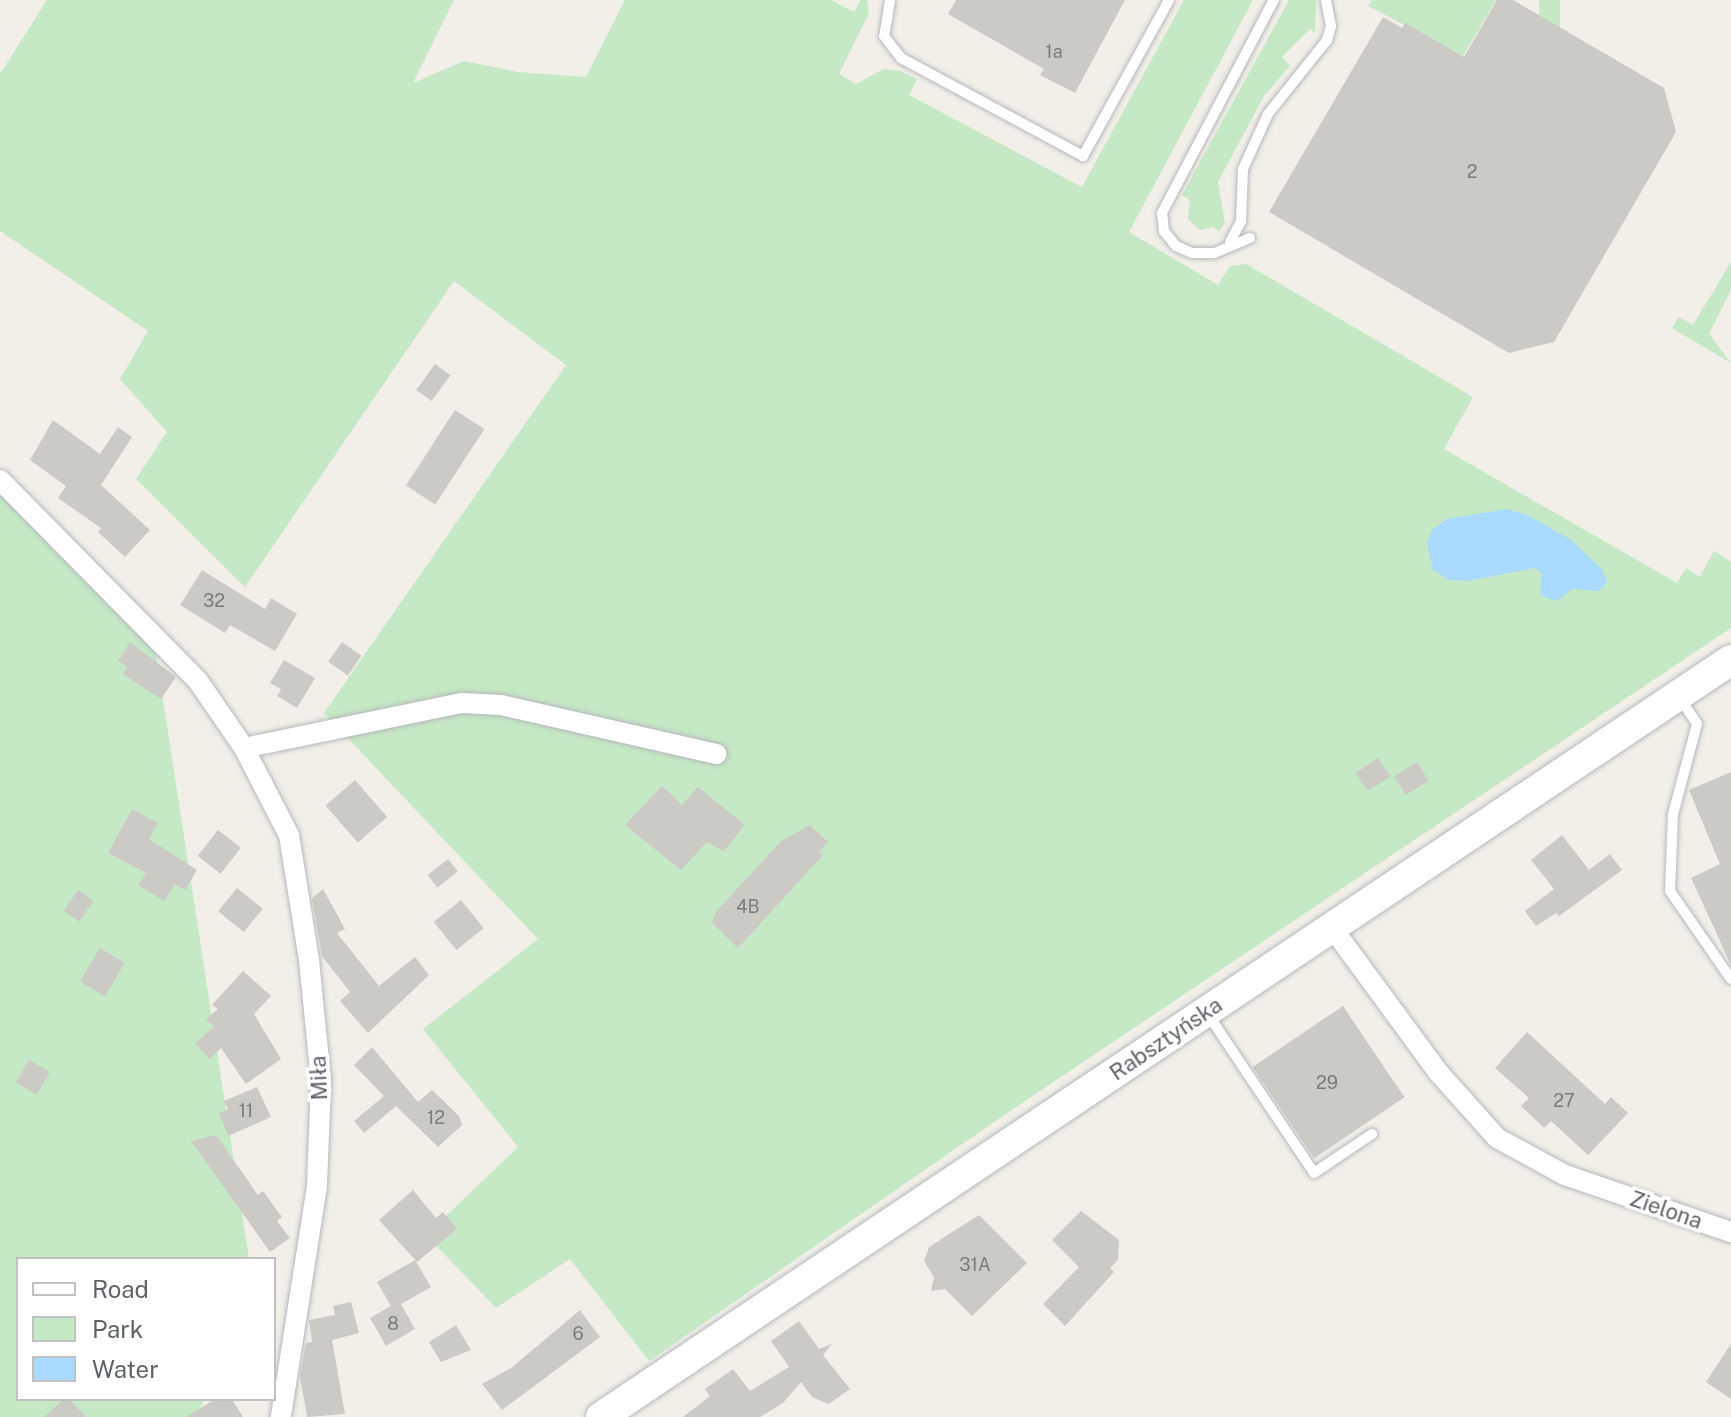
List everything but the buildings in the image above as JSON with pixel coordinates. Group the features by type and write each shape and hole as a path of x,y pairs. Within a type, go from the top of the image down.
{"street":[{"name":"Miła","path":"0,480 198,681 244,748 289,835 321,1081 317,1186 281,1417"},
{"name":"Rabsztyńska","path":"601,1417 1731,660"},
{"path":"244,748 462,703 501,705 716,754"},
{"name":"Zielona","path":"1333,929 1438,1072 1497,1138 1536,1163 1731,1232"}],"lane":[{"path":"890,0 884,36 901,58 1083,156 1169,0"},
{"path":"1250,238 1230,242 1214,253 1176,246 1164,231 1162,213 1274,0"},
{"path":"1230,242 1241,221 1238,197 1243,169 1268,114 1327,40 1331,26 1326,0"},
{"path":"1678,695 1697,724 1673,814 1670,891 1731,979"},
{"path":"1206,1012 1314,1173 1372,1134"}],"green space":[{"path":"47,0 454,0 413,83 464,61 518,72 586,77 625,0 831,0 854,12 861,0 867,0 869,13 839,74 856,84 884,69 900,71 917,79 909,95 1082,187 1184,0 1253,0 1129,232 1218,285 1230,266 1246,264 1473,397 1444,449 1677,583 1686,568 1700,577 1714,551 1731,562 1731,628 1010,1111 649,1361 570,1259 496,1308 426,1235 518,1147 423,1029 538,939 324,713 566,365 454,281 245,587 136,479 167,432 120,379 148,331 0,231 0,74"},
{"path":"1289,0 1316,0 1315,33 1310,29 1282,57 1290,66 1264,96 1218,182 1225,223 1219,232 1214,227 1200,230 1188,219 1190,200 1182,195"},
{"path":"1372,0 1496,0 1463,56 1368,6"},
{"path":"1539,0 1560,0 1560,222 1539,222"},
{"path":"1731,262 1731,290 1709,334 1731,363 1672,328 1679,317 1693,325"},
{"path":"0,488 152,628 249,1257 16,1257 16,1401 203,1401 196,1417 0,1417"}],"water":[{"path":"1506,509 1528,515 1571,540 1602,569 1607,582 1599,591 1572,589 1557,601 1540,595 1542,574 1535,568 1467,581 1449,580 1433,570 1427,543 1432,530 1447,519"}]}
